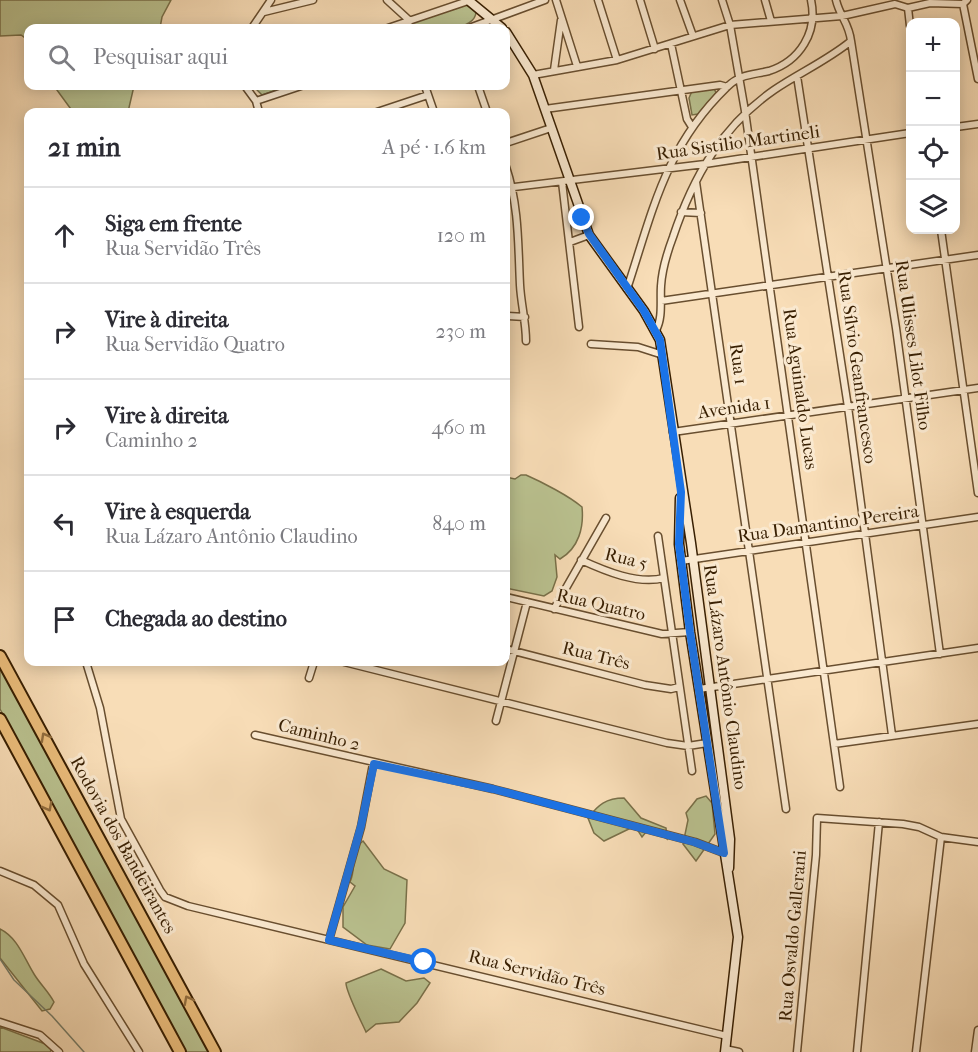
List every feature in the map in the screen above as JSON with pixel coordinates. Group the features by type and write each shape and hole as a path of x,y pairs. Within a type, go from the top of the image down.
{"highway":[{"name":"Rodovia dos Bandeirantes","path":"0,656 215,1052"},
{"path":"0,719 180,1052"}],"main road":[{"path":"469,0 498,24"},
{"name":"Rua Lázaro Antônio Claudino","path":"510,38 533,75 566,182 589,234 656,330 663,355 730,839 729,868 738,937 725,1050"},
{"name":"Rua Lázaro Antônio Claudino","path":"681,492 679,530 690,632 724,853 729,868"}],"street":[{"path":"255,24 271,0"},
{"path":"264,12 313,0"},
{"path":"387,0 410,21"},
{"path":"401,24 469,0"},
{"path":"479,24 545,0"},
{"path":"556,0 577,66"},
{"path":"598,0 617,60"},
{"path":"640,0 655,49"},
{"path":"680,0 693,36"},
{"name":"Rua Aguinaldo Lucas","path":"722,0 730,25 752,156 840,787"},
{"path":"765,0 771,21"},
{"path":"627,289 647,219 668,169 692,127 738,76 771,70 795,56 804,45 813,26 811,0"},
{"name":"Rua Ulisses Lilot Filho","path":"836,0 842,16 848,21 906,399 940,654"},
{"path":"533,75 617,60 730,25 842,16 888,3 908,8 930,3 965,2 978,79"},
{"path":"908,8 909,18"},
{"path":"554,70 562,18"},
{"path":"656,330 667,254 681,213 715,146 745,111 851,41"},
{"path":"671,44 687,119 692,127"},
{"name":"Rua Sílvio Geanfrancesco","path":"797,76 848,407 892,735"},
{"path":"545,108 720,85 727,87"},
{"path":"248,90 258,108"},
{"path":"256,101 289,90"},
{"path":"426,90 433,108"},
{"path":"479,90 486,108"},
{"path":"389,108 428,95"},
{"path":"960,126 978,124"},
{"path":"510,142 551,128"},
{"name":"Rua Sistilio Martineli","path":"510,188 705,164 906,134"},
{"path":"566,182 579,327"},
{"name":"Rua 1","path":"696,182 786,809"},
{"path":"510,192 519,230 520,288 526,341"},
{"path":"681,213 692,211 701,213"},
{"path":"570,242 589,234"},
{"path":"942,234 978,493"},
{"path":"661,301 978,255"},
{"path":"510,316 525,317"},
{"path":"591,344 638,347 663,355"},
{"name":"Avenida 1","path":"673,432 978,388"},
{"name":"Rua Damantino Pereira","path":"681,561 978,517"},
{"path":"554,609 606,518"},
{"path":"658,536 692,771"},
{"name":"Rua 5","path":"581,561 645,580 664,578"},
{"name":"Rua Quatro","path":"510,598 673,635 690,632"},
{"path":"496,721 527,602"},
{"path":"699,689 978,648"},
{"name":"Rua Três","path":"510,650 645,684 679,687"},
{"name":"Rua Servidão Três","path":"87,666 100,708 121,819 165,897 188,906 727,1036"},
{"path":"309,678 313,666"},
{"path":"361,666 688,746 707,743"},
{"path":"834,744 978,724"},
{"name":"Caminho 2","path":"255,735 374,764 493,789 694,842 724,853"},
{"path":"329,940 361,826 374,764"},
{"name":"Rua Osvaldo Gallerani","path":"797,1052 816,855 816,822 821,817 879,822"},
{"path":"857,1052 879,822 919,827 941,837 978,842"},
{"path":"916,1052 941,837"},
{"path":"0,871 34,885 58,905 84,964 139,1052"},
{"path":"0,1022 40,1035 59,1052"},
{"path":"975,1052 978,1030"},
{"path":"725,1050 737,1052"}],"green space":[{"path":"0,0 171,0 161,24 24,24 24,37 21,35 0,36"},
{"path":"466,4 476,12 473,20 467,24 406,24"},
{"path":"714,88 716,93 698,114 692,115 689,98 692,91"},
{"path":"57,90 133,90 129,108 70,108"},
{"path":"257,90 276,90 262,95"},
{"path":"526,475 570,498 582,507 579,536 572,549 560,559 555,555 557,577 552,591 544,596 510,589 510,478 515,479"},
{"path":"0,666 210,1052 186,1052 0,709"},
{"path":"706,796 712,803 715,834 696,861 683,844 688,820 686,813 697,799"},
{"path":"624,798 641,818 666,828 667,839 650,827 642,837 635,826 604,841 594,833 588,818 592,813 607,801"},
{"path":"363,841 384,869 407,880 405,923 390,949 367,945 343,927 343,907 355,886 350,882 356,850"},
{"path":"0,929 16,943 36,978 52,998 54,1002 50,1009 42,1011 0,958"},
{"path":"381,969 406,981 424,978 430,983 417,1003 399,1022 376,1024 366,1032 346,983"},
{"path":"0,1027 48,1045 52,1049 50,1052 0,1052"}],"waterway":[{"path":"0,959 14,980 52,1016 84,1052"}],"route":[{"path":"424,962 329,940 361,826 374,764 493,789 694,842 724,853 679,544 681,492 660,340 644,311 589,234 582,218"}]}
